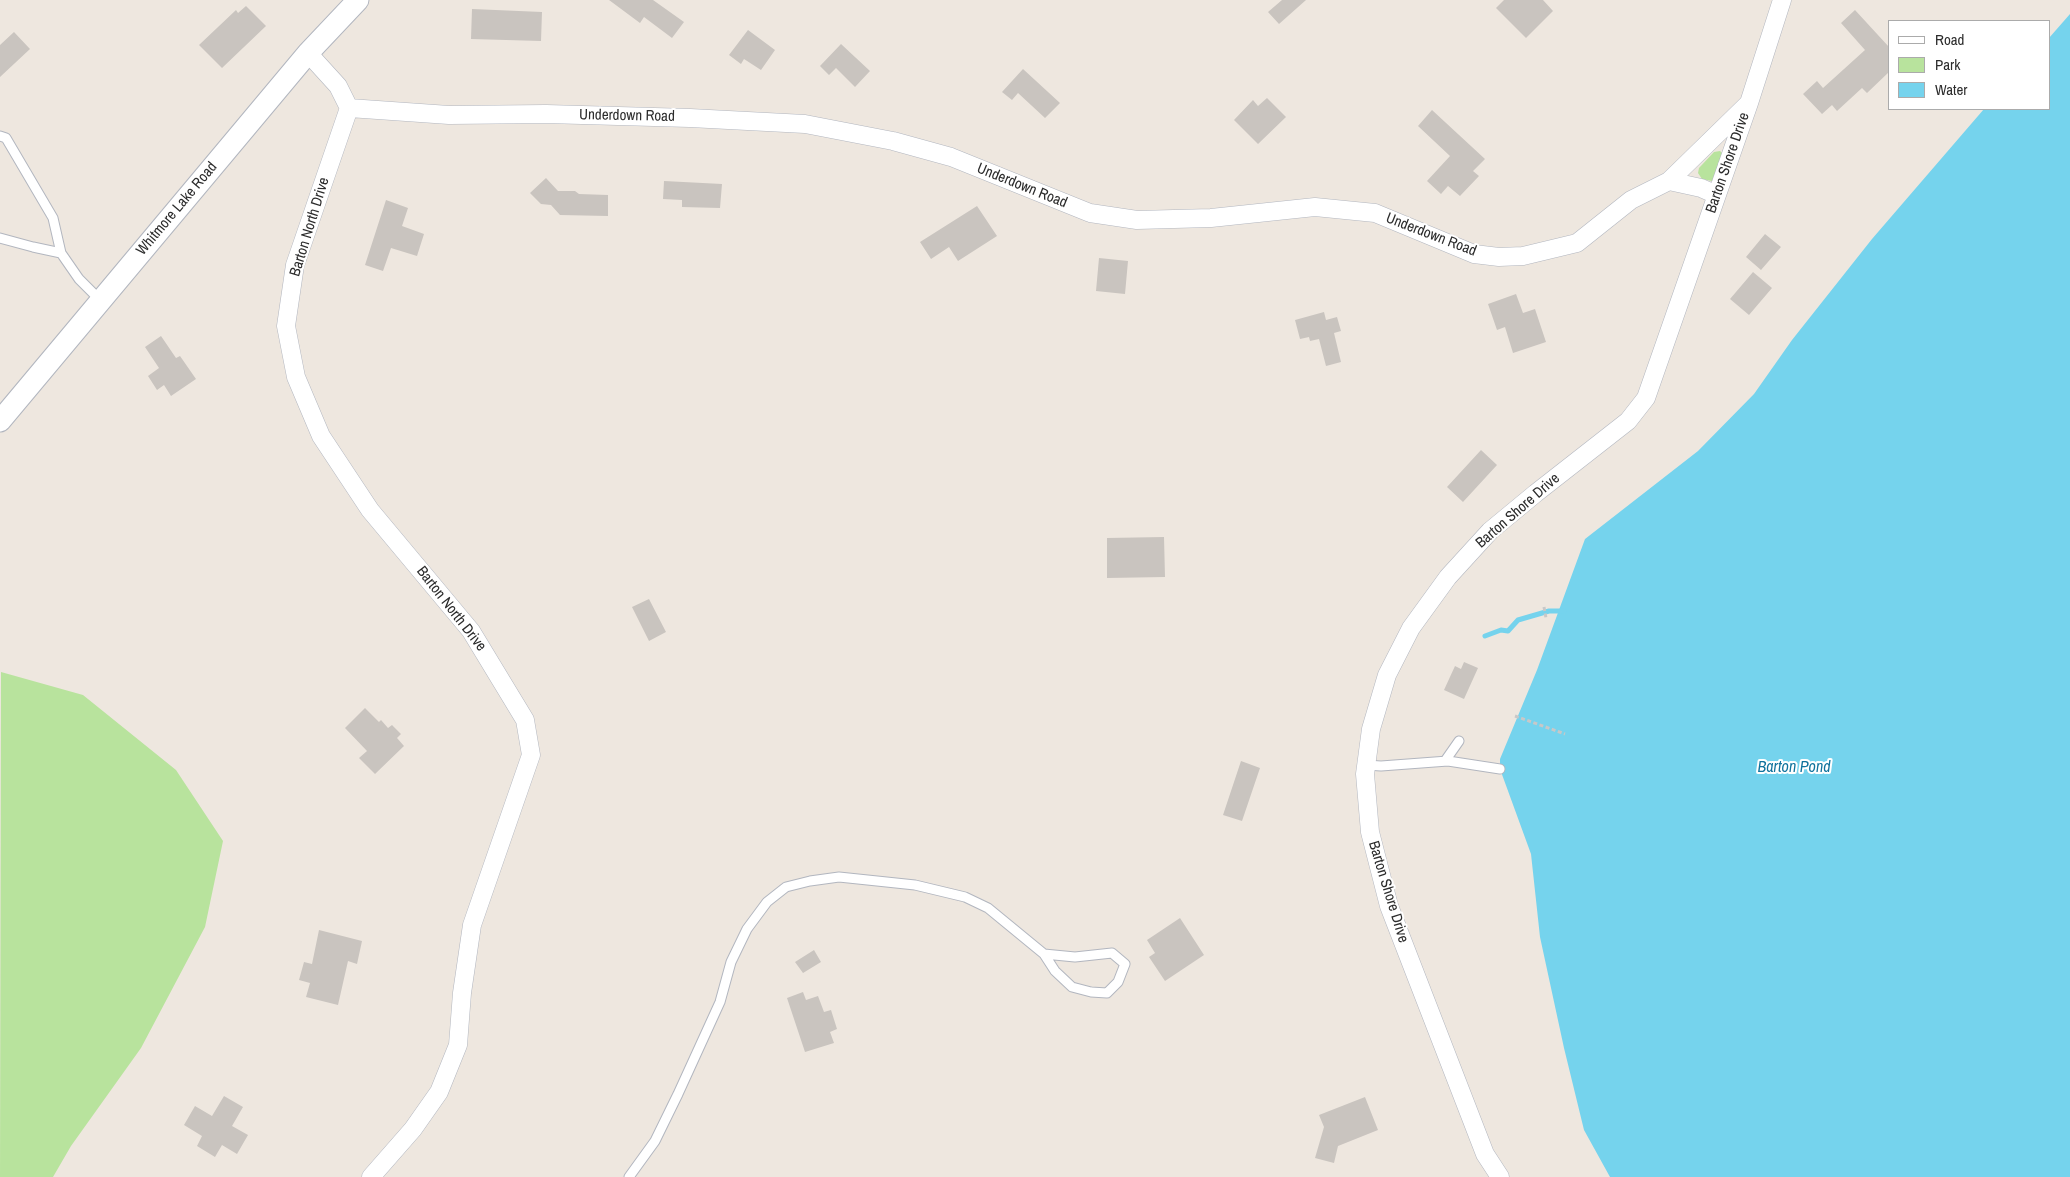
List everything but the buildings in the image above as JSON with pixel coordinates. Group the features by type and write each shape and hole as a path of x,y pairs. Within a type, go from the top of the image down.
{"street":[{"name":"Whitmore Lake Road","path":"0,421 308,53 358,0"},
{"name":"Barton Shore Drive","path":"1500,1177 1486,1154 1390,906 1370,832 1366,765 1371,729 1387,675 1411,628 1448,577 1490,531 1628,421 1646,398 1750,103 1782,0"},
{"path":"308,53 338,86 349,108"},
{"name":"Underdown Road","path":"349,108 449,115 613,116 805,124 893,141 951,157 1090,213 1137,220 1211,218 1314,207 1375,213 1474,254 1499,257 1523,256 1577,243 1631,200 1669,181 1750,103"},
{"name":"Barton North Drive","path":"349,108 296,265 286,326 296,377 322,436 370,510 471,631 526,720 531,755 472,925 462,993 458,1045 440,1092 413,1129 371,1177"},
{"path":"1669,181 1701,188 1717,195"}],"lane":[{"path":"0,136 6,138 53,218 61,252 79,279 100,300"},
{"path":"0,238 61,252"},
{"path":"1445,761 1459,741"},
{"path":"1366,765 1381,766 1445,761 1500,769"},
{"path":"629,1177 655,1141 678,1094 720,1002 731,962 747,929 767,902 786,887 839,877 915,885 965,897 988,908 1044,954 1055,971 1072,987 1091,992 1107,993 1118,982 1125,964 1112,954 1075,957 1044,954"}],"path":[{"path":"1544,607 1546,618"},
{"path":"1515,716 1565,734"}],"green space":[{"path":"1720,151 1723,154 1717,176 1712,181 1702,179 1698,173 1699,168 1714,152"},
{"path":"1,672 83,695 176,770 223,841 205,927 141,1048 71,1146 53,1177 0,1177"}],"water":[{"name":"Barton Pond","path":"2070,14 2070,1177 1610,1177 1584,1130 1540,937 1531,854 1500,769 1500,759 1537,670 1585,539 1698,451 1754,394 1792,340 1872,239 1983,110 2050,110 2050,37"}],"waterway":[{"path":"1485,636 1501,630 1508,631 1518,620 1549,611 1564,611"}]}
